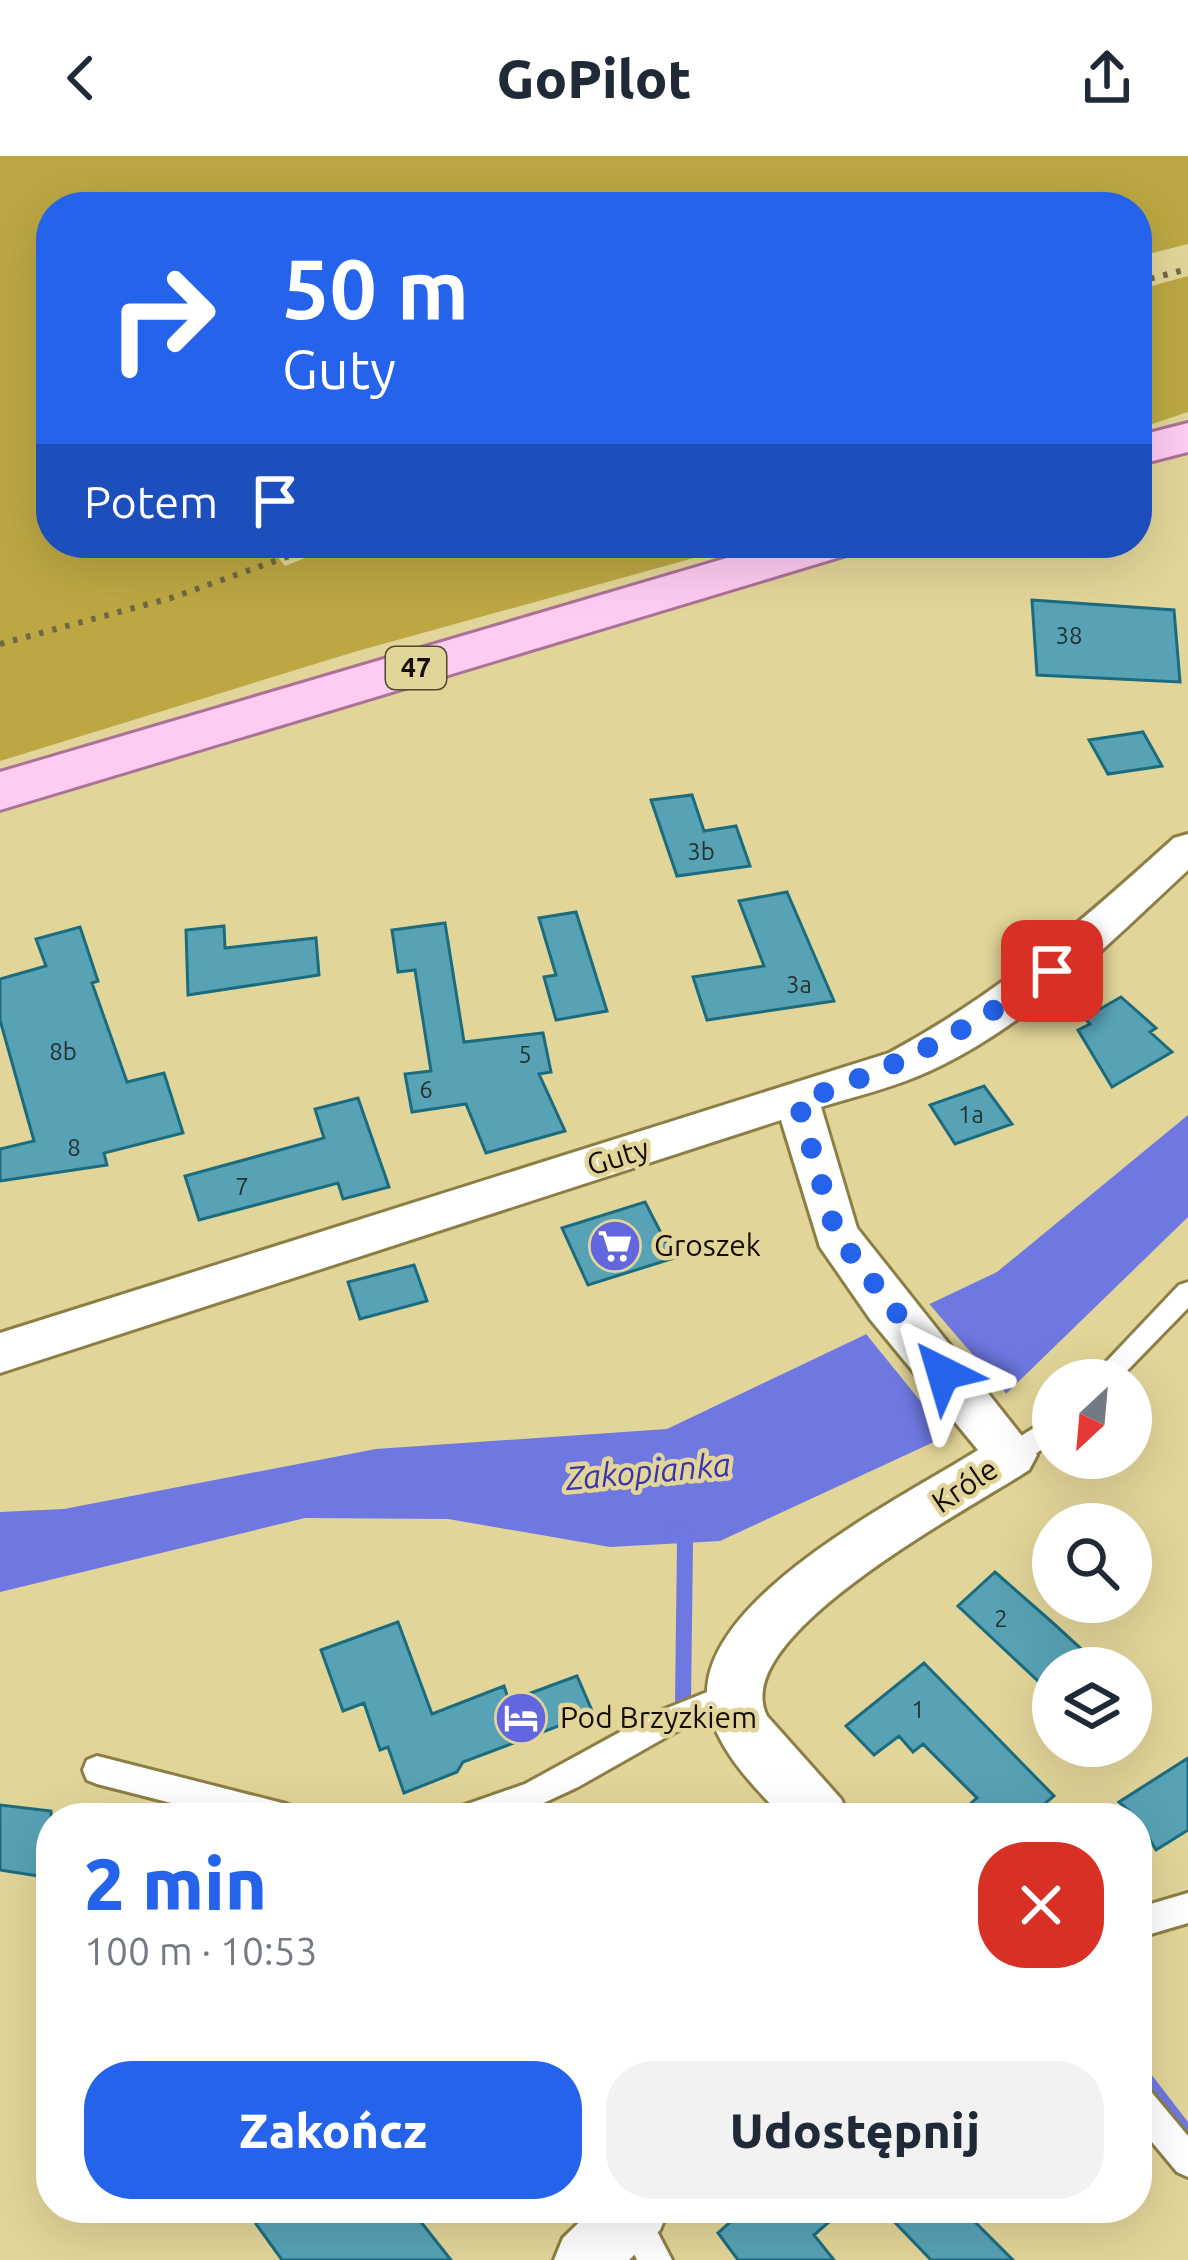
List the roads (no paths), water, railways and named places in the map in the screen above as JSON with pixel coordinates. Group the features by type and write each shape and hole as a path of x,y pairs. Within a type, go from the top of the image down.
{"main road":[{"path":"1152,447 1188,437"},
{"name":"47","path":"0,791 782,558"}],"street":[{"name":"Guty","path":"0,1353 798,1102 904,1064 978,1024 1052,971 1184,851"},
{"name":"Króle","path":"732,1695 759,1635 805,1585 1022,1441 886,1305 836,1234 798,1102"},
{"path":"732,1695 751,1736 809,1803"},
{"path":"584,2260 642,2228"}],"lane":[{"path":"1123,1359 1188,1292"},
{"path":"502,1803 567,1776 700,1704 732,1695"},
{"path":"97,1770 227,1803"},
{"path":"1152,1919 1188,1908"},
{"path":"1152,2117 1188,2161"}],"water":[{"name":"Zakopianka","path":"1188,1115 1188,1217 1042,1359 1032,1359 1032,1369 977,1422 720,1541 610,1547 448,1519 305,1518 0,1592 0,1512 64,1509 376,1449 667,1429 997,1272"}],"waterway":[{"path":"679,1531 685,1543 683,1704"},
{"path":"1152,2088 1188,2135"}],"railway":[{"path":"1152,278 1188,269"},
{"path":"0,644 171,598 284,558"}],"place":[{"name":"Groszek","path":"615,1246"},
{"name":"Pod Brzyzkiem","path":"521,1718"}]}
